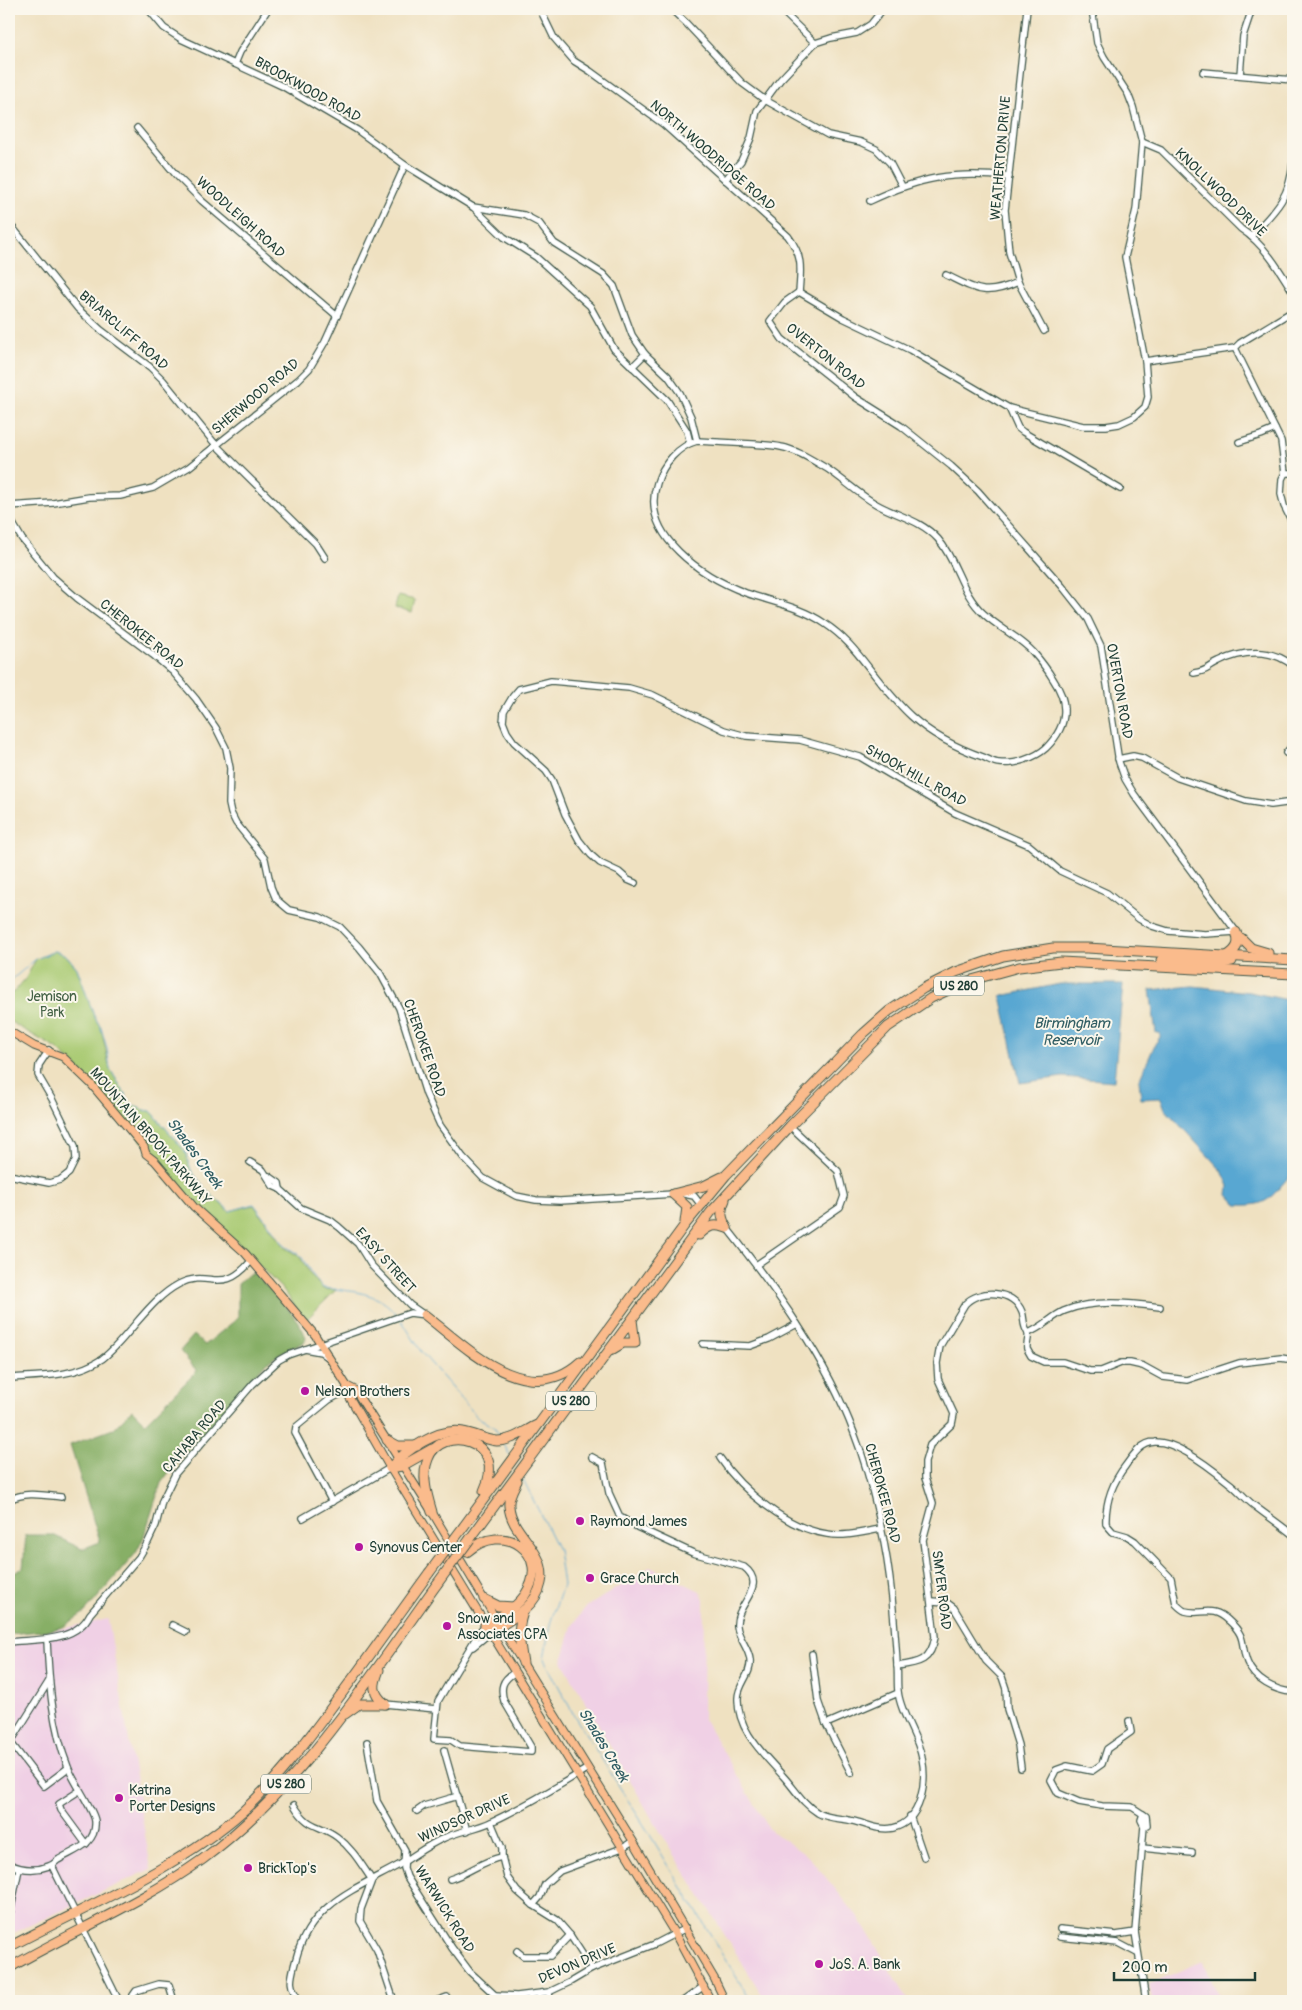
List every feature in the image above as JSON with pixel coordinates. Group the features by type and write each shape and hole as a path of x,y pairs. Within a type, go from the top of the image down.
{"highway":[{"path":"1238,935 1251,948 1261,952 1293,955"},
{"path":"1219,963 1232,961 1227,956 1239,944 1238,935"},
{"name":"US 280","path":"9,1948 142,1879 195,1847 242,1811 267,1787 311,1735 684,1226 726,1175 863,1034 889,1011 924,988 956,972 1003,956 1053,948 1087,948 1293,960"},
{"path":"1061,962 1119,959 1241,965 1244,964 1247,957"},
{"name":"US 280","path":"9,1968 167,1884 204,1858 245,1825 291,1778 338,1719 396,1640 411,1629 470,1539 711,1212 790,1126 888,1027 931,998 968,981 1019,967 1061,962 1293,974"},
{"path":"673,1194 704,1186 726,1175"},
{"path":"673,1194 687,1207 684,1226"},
{"path":"727,1194 721,1212 722,1220 727,1228"},
{"path":"644,1302 654,1284 700,1218 703,1210 701,1205"},
{"path":"681,1252 710,1226 719,1225 727,1228"},
{"path":"425,1315 483,1361 505,1373 522,1378 537,1379 560,1376 575,1367 592,1352"},
{"path":"608,1351 623,1343 635,1343 632,1320"},
{"path":"400,1462 418,1446 442,1432 452,1430 497,1441 511,1439 539,1423"},
{"path":"386,1440 398,1446 418,1446"},
{"path":"390,1468 448,1441 464,1440 473,1442 485,1453 490,1462 490,1476 475,1510"},
{"path":"432,1512 426,1489 425,1471 428,1458 435,1448"},
{"path":"523,1663 518,1633 519,1622 524,1610 539,1591 542,1578 541,1566 530,1552 509,1512 509,1498 527,1460"},
{"path":"438,1586 467,1552 480,1542 506,1539 518,1544 530,1552 533,1571 532,1580 526,1594 498,1623"},
{"path":"484,1599 498,1606 514,1607"},
{"path":"487,1629 524,1610"},
{"path":"385,1704 373,1688 386,1654"},
{"path":"338,1719 359,1704 385,1704"}],"main road":[{"name":"MOUNTAIN BROOK PARKWAY","path":"9,1031 34,1046 49,1050 63,1057 91,1084 144,1147 146,1154 155,1161 194,1207 245,1253 291,1307 320,1343 346,1388"},
{"path":"346,1388 354,1390 432,1512 498,1623 686,1928 725,2001"},
{"path":"346,1388 390,1468 487,1629 675,1934 711,2001"}],"street":[{"name":"BROOKWOOD ROAD","path":"148,9 164,28 181,40 282,86 356,130 405,165 473,207"},
{"path":"235,64 240,52 268,9"},
{"name":"NORTH WOODRIDGE ROAD","path":"540,9 554,38 574,61 662,124 777,226 795,246 801,264 799,292"},
{"path":"671,9 686,22 742,83 765,100 828,134 861,142 876,149 890,163 902,186"},
{"path":"780,9 814,43"},
{"path":"724,180 741,161 758,111 765,100 780,80 814,43 857,33 871,24 883,9"},
{"name":"WEATHERTON DRIVE","path":"1027,9 1006,210 1008,241 1018,282 1044,332"},
{"path":"799,292 843,318 910,350 1009,408 1082,426 1119,424 1134,417 1144,407 1148,397 1145,361 1125,257 1136,210 1142,142 1128,94 1097,43 1092,9"},
{"path":"1240,75 1243,36 1252,9"},
{"path":"1203,72 1293,80"},
{"name":"WOODLEIGH ROAD","path":"137,128 176,175 202,201 337,316"},
{"name":"KNOLLWOOD DRIVE","path":"1142,142 1161,150 1241,229 1252,236 1276,264 1293,292"},
{"path":"1252,236 1281,204 1292,171 1293,162"},
{"name":"SHERWOOD ROAD","path":"9,506 53,503 89,497 120,496 152,488 171,479 298,380 309,368 325,342 405,165"},
{"path":"870,200 902,186 951,175 1009,177"},
{"path":"473,207 524,215 539,223 554,243 603,274 614,286 632,335 645,354 668,376 680,393 691,417 697,441"},
{"path":"473,207 504,237 536,257 590,306 614,350 667,400 687,431 690,443"},
{"name":"BRIARCLIFF ROAD","path":"13,228 78,309 101,330 150,367 163,380 216,445 316,544 325,558"},
{"path":"946,276 978,291 998,290 1018,282"},
{"name":"OVERTON ROAD","path":"799,292 785,302 770,321 782,339 855,398 901,426 951,466 978,491 1062,586 1088,619 1101,646 1118,759 1128,785 1238,935 1245,946 1247,957"},
{"path":"1145,361 1235,348 1240,343 1293,311"},
{"path":"1235,348 1281,441 1285,473 1282,479 1281,494 1284,506 1292,522"},
{"path":"632,367 645,354"},
{"path":"1009,408 1018,428 1023,432 1120,489"},
{"path":"1239,442 1275,429"},
{"path":"697,441 780,446 804,455 829,470 866,499 917,522 932,533 951,557 972,603 984,615 1031,650 1062,692 1065,710 1062,724 1054,740 1040,753 1024,760 999,763 948,743 913,718 899,704 858,652 844,638 822,622 792,607 724,584 706,574 678,552 661,530 655,514 653,498 664,467 672,457 690,443 697,441"},
{"path":"1285,473 1293,474"},
{"name":"CHEROKEE ROAD","path":"9,517 22,539 53,577 77,598 173,672 196,699 216,728 226,748 230,768 229,804 231,813 236,823 266,859 271,888 276,899 289,910 320,917 340,927 380,973 399,1008 426,1094 440,1125 463,1157 483,1178 516,1196 536,1200 560,1201 689,1194 694,1196 701,1205"},
{"path":"1194,673 1207,671 1218,662 1253,652 1265,653 1288,662 1293,666"},
{"name":"SHOOK HILL ROAD","path":"635,883 619,872 600,863 591,855 579,840 565,814 552,780 546,771 514,742 507,732 504,712 513,696 520,689 551,680 629,688 653,695 724,730 746,736 800,740 860,757 955,812 1029,845 1060,871 1107,894 1152,926 1168,931 1238,935"},
{"path":"1286,753 1293,745"},
{"path":"1118,759 1133,756 1142,758 1178,778 1246,801 1271,805 1293,802"},
{"path":"9,1175 49,1183 60,1180 69,1173 76,1159 75,1146 38,1075 39,1065 49,1050"},
{"path":"756,1265 840,1207 844,1196 838,1171 790,1126"},
{"name":"EASY STREET","path":"250,1162 263,1170 268,1175 273,1186 280,1188 301,1208 330,1220 339,1227 358,1244 371,1265 390,1285 410,1305 425,1315"},
{"name":"CHEROKEE ROAD","path":"727,1228 756,1265 797,1324 833,1386 854,1432 881,1529 892,1597 898,1694 922,1756 924,1777 922,1796 910,1816"},
{"path":"9,1378 57,1375 77,1370 97,1361 113,1349 155,1301 179,1284 192,1280 230,1280 243,1272 251,1261"},
{"name":"SMYER ROAD","path":"897,1666 915,1664 928,1657 934,1648 936,1637 923,1540 933,1503 925,1478 925,1462 930,1445 952,1424 954,1414 938,1379 937,1362 940,1346 965,1304 978,1294 988,1293 1005,1296 1018,1304 1022,1312 1028,1334 1027,1350 1031,1356 1044,1362 1063,1362 1090,1371 1101,1371 1121,1363 1130,1363 1143,1366 1163,1377 1187,1380 1239,1363 1281,1358 1293,1360"},
{"path":"1028,1334 1038,1330 1062,1312 1078,1306 1137,1304 1160,1307"},
{"name":"CAHABA ROAD","path":"9,1642 46,1640 77,1629 87,1620 90,1614 139,1557 156,1525 162,1501 175,1474 253,1384 279,1360 300,1349 410,1313 425,1315"},
{"path":"703,1344 750,1346 769,1339 797,1324"},
{"path":"300,1349 321,1352 330,1359"},
{"path":"332,1502 295,1433 296,1428 346,1388"},
{"path":"1293,1535 1255,1506 1228,1482 1186,1452 1165,1443 1154,1441 1146,1443 1135,1453 1114,1481 1108,1497 1106,1524 1113,1532 1127,1536 1135,1541 1171,1578 1176,1604 1185,1611 1214,1611 1228,1619 1242,1634 1247,1662 1253,1673 1280,1691 1293,1692"},
{"path":"592,1457 603,1463 611,1501 620,1517 693,1553 744,1567 751,1572 754,1578 753,1587 738,1615 737,1627 750,1659 750,1671 737,1695 738,1707 756,1747 802,1800 818,1813 827,1817 880,1828 894,1828 904,1823 910,1816"},
{"path":"720,1458 749,1491 780,1515 811,1530 837,1535 881,1529"},
{"path":"304,1518 390,1468"},
{"path":"9,1500 18,1496 36,1494 61,1497"},
{"path":"932,1601 946,1602 954,1608 986,1660 1002,1677 1006,1688 1007,1709 1018,1745 1021,1768"},
{"path":"172,1625 186,1632"},
{"path":"487,1629 482,1638 465,1656 438,1701 434,1739 451,1740 460,1746 531,1752 532,1747 504,1701 502,1693 501,1686 514,1673"},
{"path":"9,1864 19,1869 28,1870 52,1866 58,1860 86,1844 91,1837 95,1821 68,1768 58,1740 49,1681 46,1640"},
{"path":"812,1654 818,1700 826,1724 852,1773"},
{"path":"49,1681 10,1744 44,1786 68,1768"},
{"path":"826,1724 898,1694"},
{"path":"385,1704 436,1709"},
{"path":"1129,1722 1131,1732 1107,1748 1102,1764 1092,1771 1067,1766 1056,1770 1051,1780 1058,1793 1079,1802 1102,1806 1132,1807 1143,1814 1141,1820 1144,1828 1135,1932 1146,2001"},
{"name":"WARWICK ROAD","path":"366,1742 377,1801 405,1850 404,1868 407,1877 452,1948 470,1972 495,1995"},
{"path":"444,1750 467,1831"},
{"name":"WINDSOR DRIVE","path":"300,2001 294,1993 290,1981 298,1950 308,1927 328,1905 405,1861 422,1848 446,1837 491,1822 588,1768"},
{"path":"79,1791 59,1804 61,1810 86,1844"},
{"path":"417,1812 424,1806 458,1796"},
{"path":"294,1805 308,1823 336,1836 353,1851 372,1880 361,1909 360,1920 377,1950 394,2001"},
{"path":"910,1816 924,1857"},
{"path":"491,1822 502,1848 502,1858 508,1877 517,1891 533,1905 557,1920 570,1935 592,1969"},
{"path":"533,1905 540,1897 545,1884 560,1871 622,1848 633,1841"},
{"path":"1142,1848 1192,1853"},
{"path":"450,1879 460,1876 493,1858 502,1858"},
{"path":"52,1866 119,2001"},
{"path":"9,1918 19,1869"},
{"name":"DEVON DRIVE","path":"495,1995 517,1996 549,1992 592,1969 655,1944 686,1928"},
{"path":"1060,1929 1116,1934 1135,1932"},
{"path":"517,1951 522,1956 550,1956 570,1935"},
{"path":"1060,1937 1118,1943 1137,1953"},
{"path":"129,2001 136,1991 159,1984 169,1985 174,2001"},
{"path":"683,2001 704,1986"},
{"path":"549,1992 550,2001"},
{"path":"486,2001 495,1995"},
{"path":"436,2001 447,1997"}],"shaded area":[{"path":"650,1567 700,1591 704,1599 703,1718 770,1830 810,1858 859,1918 909,2001 766,2001 651,1817 562,1661 572,1626 585,1608"},
{"path":"108,1619 151,1869 9,1935 9,1640"},
{"path":"1203,1961 1221,2001 1152,2001 1149,1984"}],"green space":[{"path":"398,596 415,600 412,613 395,608"},
{"name":"Jemison Park","path":"55,951 66,955 77,968 94,1016 101,1028 110,1069 131,1104 143,1110 151,1111 185,1151 191,1171 209,1193 229,1211 254,1205 284,1247 300,1257 309,1273 323,1289 336,1290 305,1321 285,1292 193,1202 92,1082 57,1049 9,1021 9,993 14,992 26,978 36,959"},
{"path":"254,1273 292,1314 299,1323 306,1339 303,1343 281,1353 265,1364 173,1467 161,1483 143,1539 136,1553 85,1612 63,1627 9,1634 9,1576 23,1568 26,1535 53,1535 82,1549 100,1542 70,1445 113,1429 132,1410 145,1423 197,1371 180,1351 194,1335 205,1345 238,1318 238,1284 249,1274"}],"water":[{"name":"Birmingham Reservoir","path":"1060,984 1123,984 1114,1081 1063,1077 1020,1083 1001,996"},
{"path":"1193,986 1249,992 1293,1001 1293,1173 1270,1198 1258,1204 1237,1205 1228,1195 1229,1186 1222,1171 1165,1109 1161,1098 1141,1099 1139,1081 1160,1037 1160,1033 1156,1033 1150,990"}],"waterway":[{"name":"Shades Creek","path":"9,982 36,959 55,951 66,955 77,968 94,1016 101,1028 107,1048 110,1069 131,1104 143,1110 151,1111 185,1151 191,1170 209,1193 230,1211 254,1204 285,1246 301,1256 323,1288 353,1291 373,1296 389,1306 396,1314"},
{"name":"Shades Creek","path":"402,1321 422,1353 479,1419 494,1427 500,1437"},
{"name":"Shades Creek","path":"503,1443 509,1454"},
{"name":"Shades Creek","path":"523,1479 558,1550 563,1585 550,1624 544,1659 575,1717 647,1830 751,2001"}],"place":[{"name":"Nelson Brothers","path":"305,1391"},
{"name":"Raymond James","path":"580,1521"},
{"name":"Synovus Center","path":"359,1547"},
{"name":"Grace Church","path":"590,1578"},
{"name":"Snow and Associates CPA","path":"447,1626"},
{"name":"Katrina Porter Designs","path":"119,1798"},
{"name":"BrickTop's","path":"248,1868"},
{"name":"JoS. A. Bank","path":"819,1964"}]}
